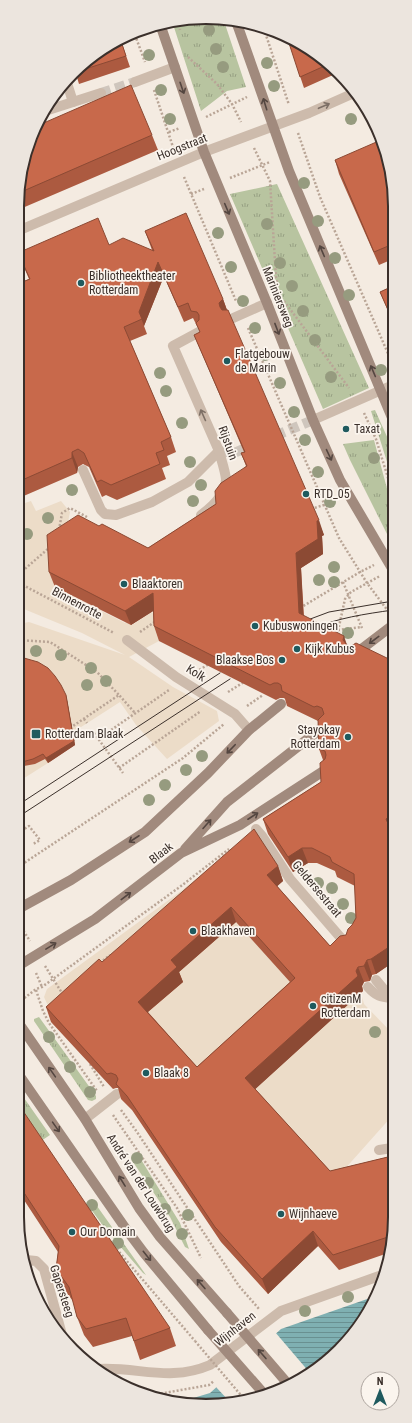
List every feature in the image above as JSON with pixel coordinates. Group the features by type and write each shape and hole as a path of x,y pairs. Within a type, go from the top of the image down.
{"main road":[{"path":"241,27 272,126 283,156 388,408"},
{"name":"Mariniersweg","path":"162,29 216,184 267,303 313,420 340,480 388,562"},
{"path":"355,654 388,629"},
{"path":"24,906 71,880 145,832 208,773 249,730 281,704"},
{"path":"181,853 227,802 323,727"},
{"name":"Blaak","path":"24,962 95,920 181,853 240,825 325,770"},
{"name":"André van der Louwbrug","path":"24,1031 84,1119 139,1208 160,1237 285,1381"},
{"path":"24,1081 144,1253 261,1390"}],"street":[{"path":"135,82 175,67"},
{"path":"68,87 74,102"},
{"path":"52,109 101,93"},
{"name":"Hoogstraat","path":"24,228 204,152 309,113 350,95"},
{"path":"231,319 267,303"},
{"name":"Rijstuin","path":"193,520 211,508 220,496 225,485 226,478 218,451 173,346 199,332"},
{"path":"313,420 388,387"},
{"path":"84,470 101,510 105,514 116,515 152,502 188,482 218,451"},
{"name":"Kolk","path":"127,640 182,681 235,714 249,730"},
{"name":"Geldersestraat","path":"256,829 290,879 347,945"},
{"path":"376,980 388,994"},
{"path":"368,987 374,994 388,998"},
{"path":"84,1119 111,1098"},
{"path":"379,1150 388,1149"},
{"name":"Gapersteeg","path":"29,1260 36,1261 44,1269 59,1324"},
{"name":"Wijnhaven","path":"106,1369 125,1369 170,1374 197,1371 210,1365 280,1311 377,1278"}],"path":[{"path":"179,26 180,32"},
{"path":"266,34 320,197 388,353"},
{"path":"187,57 218,84 232,104 270,181 276,278 280,292"},
{"path":"169,132 194,123 281,80"},
{"path":"191,194 303,148"},
{"path":"282,298 359,400 376,439 388,478"},
{"path":"306,510 324,505"},
{"path":"24,570 52,546"},
{"path":"296,611 343,582 386,559"},
{"path":"343,582 364,632 376,638"},
{"path":"337,636 344,603 348,595 367,583 388,610"},
{"name":"Binnenrotte","path":"24,586 127,640"},
{"path":"326,632 362,627"},
{"path":"24,640 50,642 97,672 135,713"},
{"path":"98,739 209,664"},
{"path":"119,768 215,701 248,680"},
{"path":"66,731 119,695"},
{"path":"24,863 182,758 235,714 263,695"},
{"path":"84,719 87,723"},
{"path":"71,722 74,726"},
{"path":"94,733 123,773"},
{"path":"24,829 29,826 40,840 33,844"},
{"path":"24,998 42,987 181,886 233,845"},
{"path":"98,964 110,954"},
{"path":"58,996 68,988"},
{"name":"André van der Louwbrug","path":"36,990 49,1023 111,1098 177,1208 202,1260"},
{"path":"87,1060 111,1098 137,1132 239,1286 254,1302"},
{"path":"112,1244 242,1396"}],"green space":[{"path":"194,24 225,25 246,87 227,91 201,111 174,27"},
{"path":"277,184 369,388 323,409 230,194"},
{"path":"375,410 388,439 388,465 371,411"},
{"path":"374,440 388,492 388,535 350,460 343,444"},
{"path":"39,1017 96,1096 96,1099 92,1101 88,1100 34,1021 34,1019"},
{"path":"24,1098 50,1135 41,1141 24,1113"},
{"path":"135,1153 137,1153 180,1223 189,1249 185,1247 170,1217 133,1162"},
{"path":"92,1199 146,1275 107,1231 87,1204"}],"shaded area":[{"path":"31,501 36,511 61,501 70,512 55,587 125,623 128,621 132,625 152,612 159,623 159,641 129,657 173,687 217,711 219,721 167,759 136,725 120,702 64,738 48,763 24,778 24,623 29,622 125,655 82,633 24,609 24,503"},
{"path":"256,830 206,887 300,992 361,993 364,1004 388,1029 388,1120 327,1189 244,1099 296,1051 203,1082 54,1019 44,997 47,989 181,891"}],"water":[{"path":"368,1299 364,1308 350,1328 335,1346 297,1375 276,1385 242,1396 218,1399 191,1399 210,1393 281,1329"}],"pier":[{"path":"275,1332 306,1369 297,1375 276,1385 242,1396 226,1398 215,1386"}],"building":[{"path":"122,45 126,56 87,69 115,48"},
{"path":"289,45 297,48 323,67 300,77"},
{"path":"131,85 152,135 25,190 30,159 45,123"},
{"path":"376,142 385,170 388,194 388,246 374,252 335,160"},
{"path":"186,213 223,299 219,303 220,307 222,310 228,310 319,520 317,521 318,539 296,553 299,613 344,636 343,640 347,645 351,646 356,643 388,659 388,818 386,819 388,824 388,948 367,960 364,966 358,967 356,971 358,976 245,1078 330,1171 388,1157 388,1229 387,1237 333,1255 313,1231 262,1279 215,1227 127,1096 116,1084 118,1079 116,1075 111,1073 107,1074 46,1007 99,959 102,962 254,829 278,866 267,875 330,946 340,936 346,935 348,929 356,918 354,874 332,862 330,857 312,848 302,848 288,857 263,819 321,782 320,763 325,759 326,755 325,751 319,749 318,720 324,714 322,708 317,706 314,707 282,691 281,685 278,683 270,685 154,626 153,593 125,611 49,572 47,535 78,515 99,526 102,524 148,548 216,504 215,491 221,483 247,466 241,453 245,452 194,335 200,332 196,323 199,320 199,315 197,312 191,311 188,303 178,307 158,262 139,312 142,319 124,327 171,437 161,442 164,450 156,453 160,464 111,485 101,480 97,482 84,453 78,449 72,452 72,458 24,479 24,281 30,279 24,266 24,250 98,218 109,245 123,238 154,251 145,231","holes":["231,907 295,978 197,1067 138,1002 177,967 171,960"]},
{"path":"388,288 388,310 380,292"},
{"name":"Rotterdam Blaak","path":"24,658 38,662 48,668 61,685 66,695 74,741 46,758 43,754 24,761"},
{"name":"Our Domain","path":"24,1112 170,1328 134,1341 126,1318 86,1329 77,1317 69,1287 56,1269 59,1246 24,1193"}],"tunnel":[{"path":"101,93 135,82"},
{"path":"219,451 234,453 313,420"}],"tram line":[{"path":"305,621 329,612 388,602"},
{"path":"312,629 341,619 388,611"},
{"path":"24,801 220,673"},
{"path":"24,813 230,679"}],"place":[{"name":"Bibliotheektheater Rotterdam","path":"81,283"},
{"name":"Flatgebouw de Marin","path":"227,361"},
{"name":"Taxat","path":"346,429"},
{"name":"RTD_05","path":"306,494"},
{"name":"Blaaktoren","path":"124,584"},
{"name":"Kubuswoningen","path":"255,626"},
{"name":"Kijk Kubus","path":"297,649"},
{"name":"Blaakse Bos","path":"282,660"},
{"name":"Rotterdam Blaak","path":"36,734"},
{"name":"Stayokay Rotterdam","path":"348,737"},
{"name":"Blaakhaven","path":"193,931"},
{"name":"citizenM Rotterdam","path":"313,1006"},
{"name":"Blaak 8","path":"146,1073"},
{"name":"Wijnhaeve","path":"281,1214"},
{"name":"Our Domain","path":"72,1232"}]}
